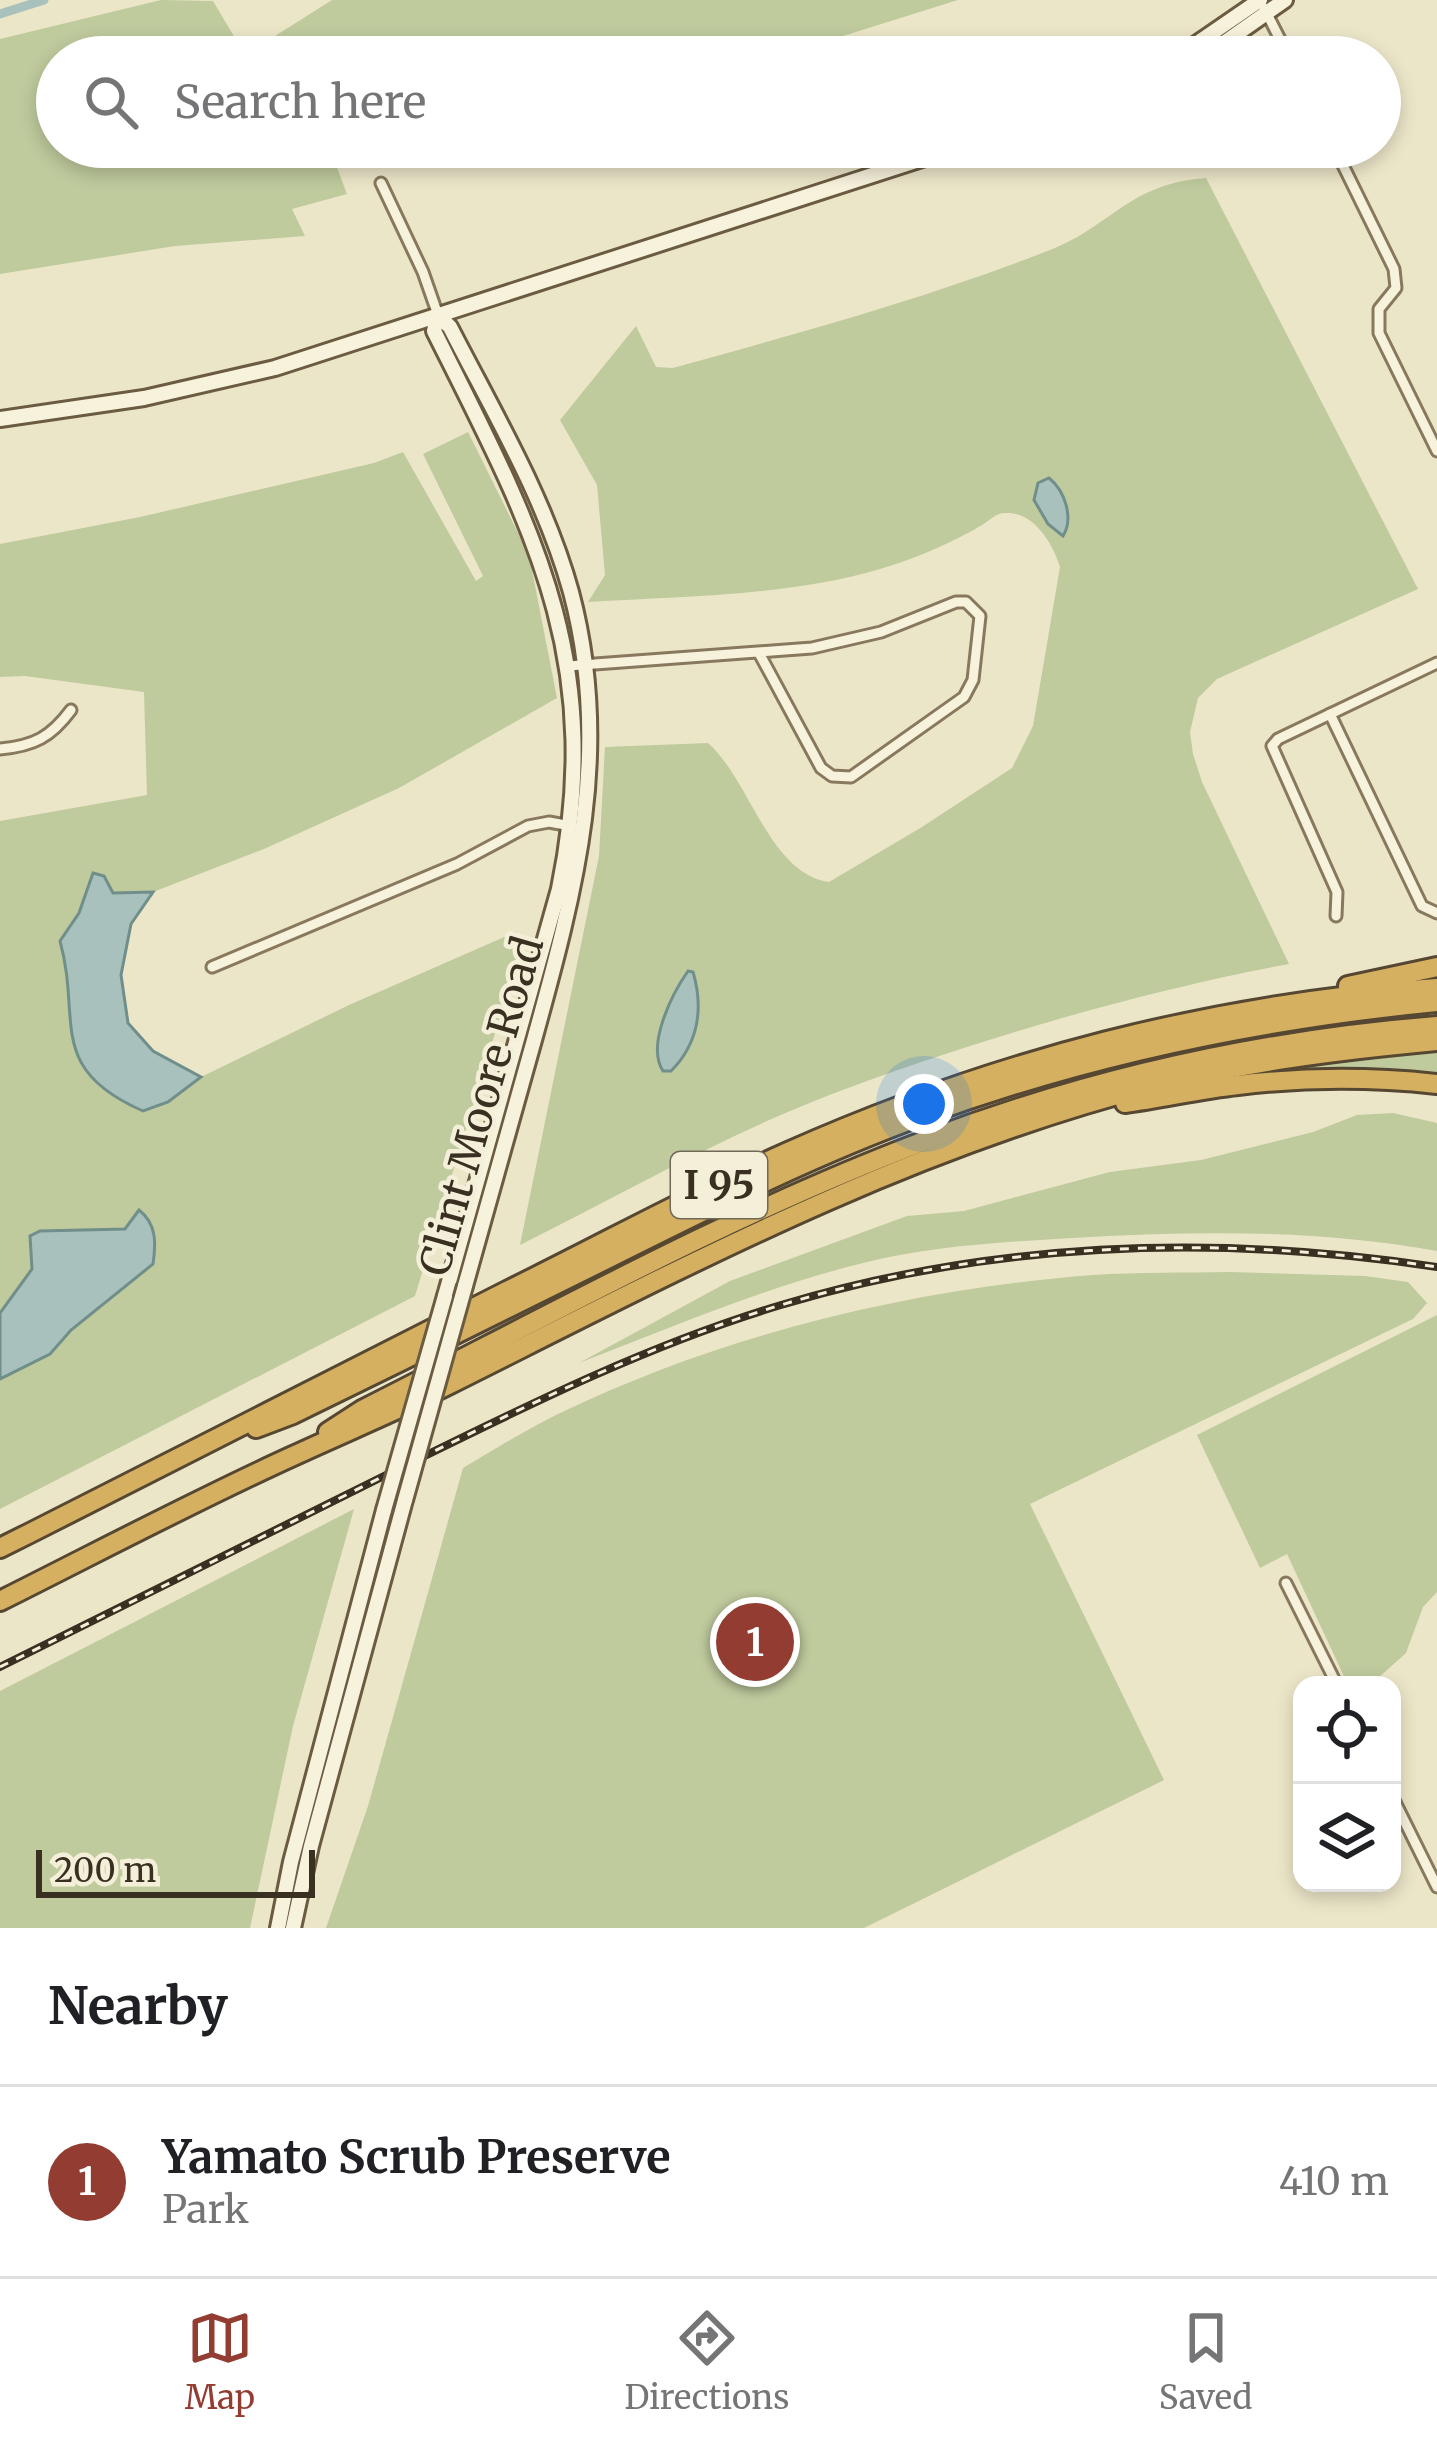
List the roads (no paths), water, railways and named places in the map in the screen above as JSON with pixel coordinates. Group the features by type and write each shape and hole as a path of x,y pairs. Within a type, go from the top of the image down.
{"highway":[{"path":"1258,1008 1437,968"},
{"name":"I 95","path":"0,1548 727,1181 833,1133 1026,1064 1124,1036 1258,1008 1437,988"},
{"path":"212,1443 293,1414 765,1181 923,1115 1053,1073 1184,1040 1285,1020 1437,1002"},
{"path":"295,1455 362,1410 718,1232 829,1179 924,1141 1051,1098 1173,1066 1307,1041 1437,1026"},
{"name":"I 95","path":"0,1600 840,1193 972,1142 1148,1087 1309,1055 1437,1041"},
{"path":"1073,1110 1302,1079 1437,1084"}],"street":[{"path":"1211,36 1263,3 1285,0"},
{"path":"1227,36 1263,3"},
{"path":"1263,3 1279,36"},
{"path":"0,418 231,380 894,168"},
{"path":"1344,168 1394,269 1396,288 1377,320 1379,333 1437,451"},
{"name":"Clint Moore Road","path":"293,1928 404,1500 563,937 591,739 586,665 572,595 549,526 450,327 438,315 380,183"},
{"name":"Clint Moore Road","path":"278,1928 291,1862 385,1510 577,828 568,666 554,601 538,549 434,331 438,315"},
{"path":"487,436 502,428"},
{"path":"568,666 812,648 869,636 956,602 966,602 980,616 973,680 964,697 851,777 832,776 821,767 759,653"},
{"path":"1336,916 1337,892 1272,746 1437,664"},
{"path":"0,749 34,745 56,731 71,710"},
{"path":"1330,714 1422,906 1437,913"},
{"path":"212,967 458,864 528,826 549,822 577,828"},
{"path":"1286,1583 1332,1676"},
{"path":"1401,1814 1437,1887"}],"water":[{"path":"1049,478 1066,505 1063,536 1048,524 1034,500 1038,483"},
{"path":"93,873 104,876 113,893 153,892 131,924 121,975 128,1023 153,1051 201,1077 168,1102 143,1111 112,1095 92,1077 73,1039 60,941 79,913"},
{"path":"688,971 693,972 698,1012 693,1038 671,1071 663,1071 659,1034"},
{"path":"139,1210 152,1228 153,1264 71,1330 50,1354 0,1379 0,1313 32,1269 30,1236 40,1231 125,1229"}],"waterway":[{"path":"0,14 44,0"}],"railway":[{"path":"0,1667 534,1403 680,1340 781,1305 943,1267 1107,1250 1272,1250 1437,1267"}],"place":[{"name":"Yamato Scrub Preserve","path":"755,1642"}]}
